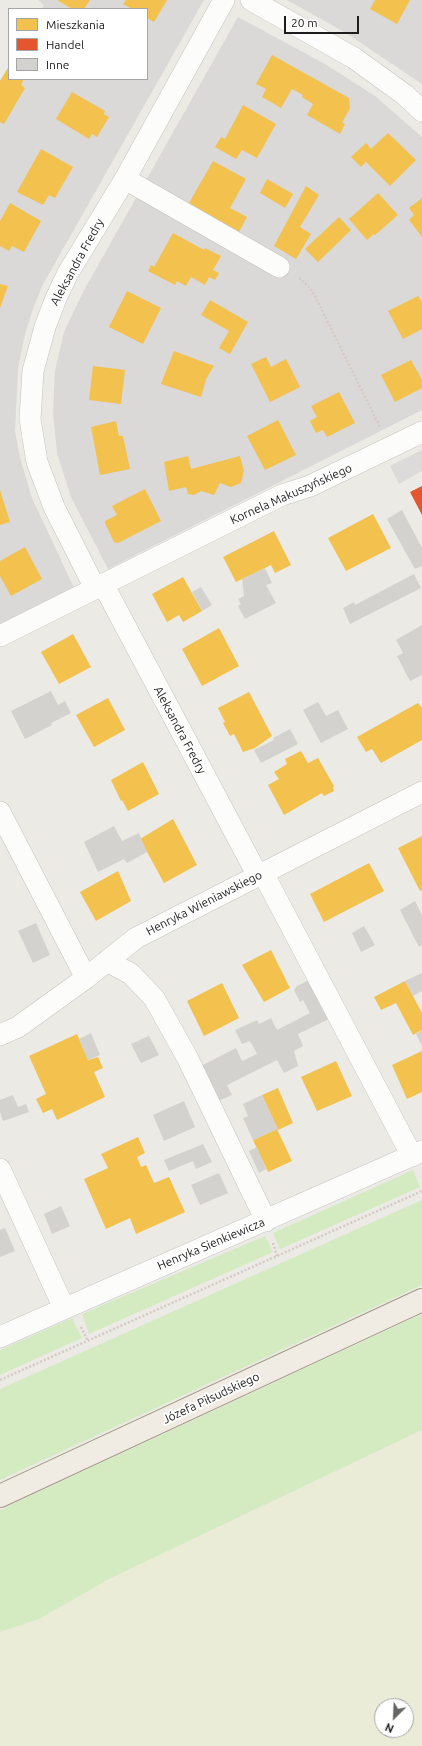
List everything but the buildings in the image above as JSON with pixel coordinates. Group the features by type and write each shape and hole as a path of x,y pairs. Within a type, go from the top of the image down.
{"main road":[{"name":"Józefa Piłsudskiego","path":"0,1496 422,1300"}],"street":[{"name":"Aleksandra Fredry","path":"224,0 125,179 68,274 56,298 45,327 33,371 30,419 37,462 54,507 417,1154"},
{"path":"251,0 354,58 405,95 422,111"},
{"path":"125,179 279,267"},
{"name":"Kornela Makuszyńskiego","path":"0,636 282,495 310,486 422,432"},
{"name":"Henryka Wieniawskiego","path":"0,1035 18,1027 86,978 136,938 422,792"},
{"path":"0,812 86,978"},
{"path":"106,961 131,974 154,998 187,1057 266,1221"},
{"name":"Henryka Sienkiewicza","path":"0,1338 64,1308 417,1154"},
{"path":"0,1169 64,1308"}],"path":[{"path":"279,267 302,280 310,288 390,448"},
{"path":"0,1380 422,1191"}],"shaded area":[{"path":"38,0 204,0 42,286 32,312 24,338 18,369 15,431 20,458 32,498 74,588 0,625 0,81 8,68 8,80 148,80 148,8 42,8 44,5"},
{"path":"287,0 422,0 422,84 346,33"},
{"path":"238,17 325,64 375,96 422,137 422,410 108,569 71,497 57,453 53,412 55,371 64,332 83,292"},
{"path":"422,450 422,471 399,484 390,466"}],"green space":[{"path":"413,1170 420,1187 280,1249 273,1233"},
{"path":"422,1200 422,1285 0,1480 0,1389"},
{"path":"265,1236 273,1252 89,1334 82,1314"},
{"path":"422,1314 422,1430 111,1578 39,1619 0,1632 0,1510"},
{"path":"72,1318 82,1338 0,1375 0,1350"},
{"path":"422,1430 422,1746 0,1746 0,1632 39,1619 111,1578"}]}
